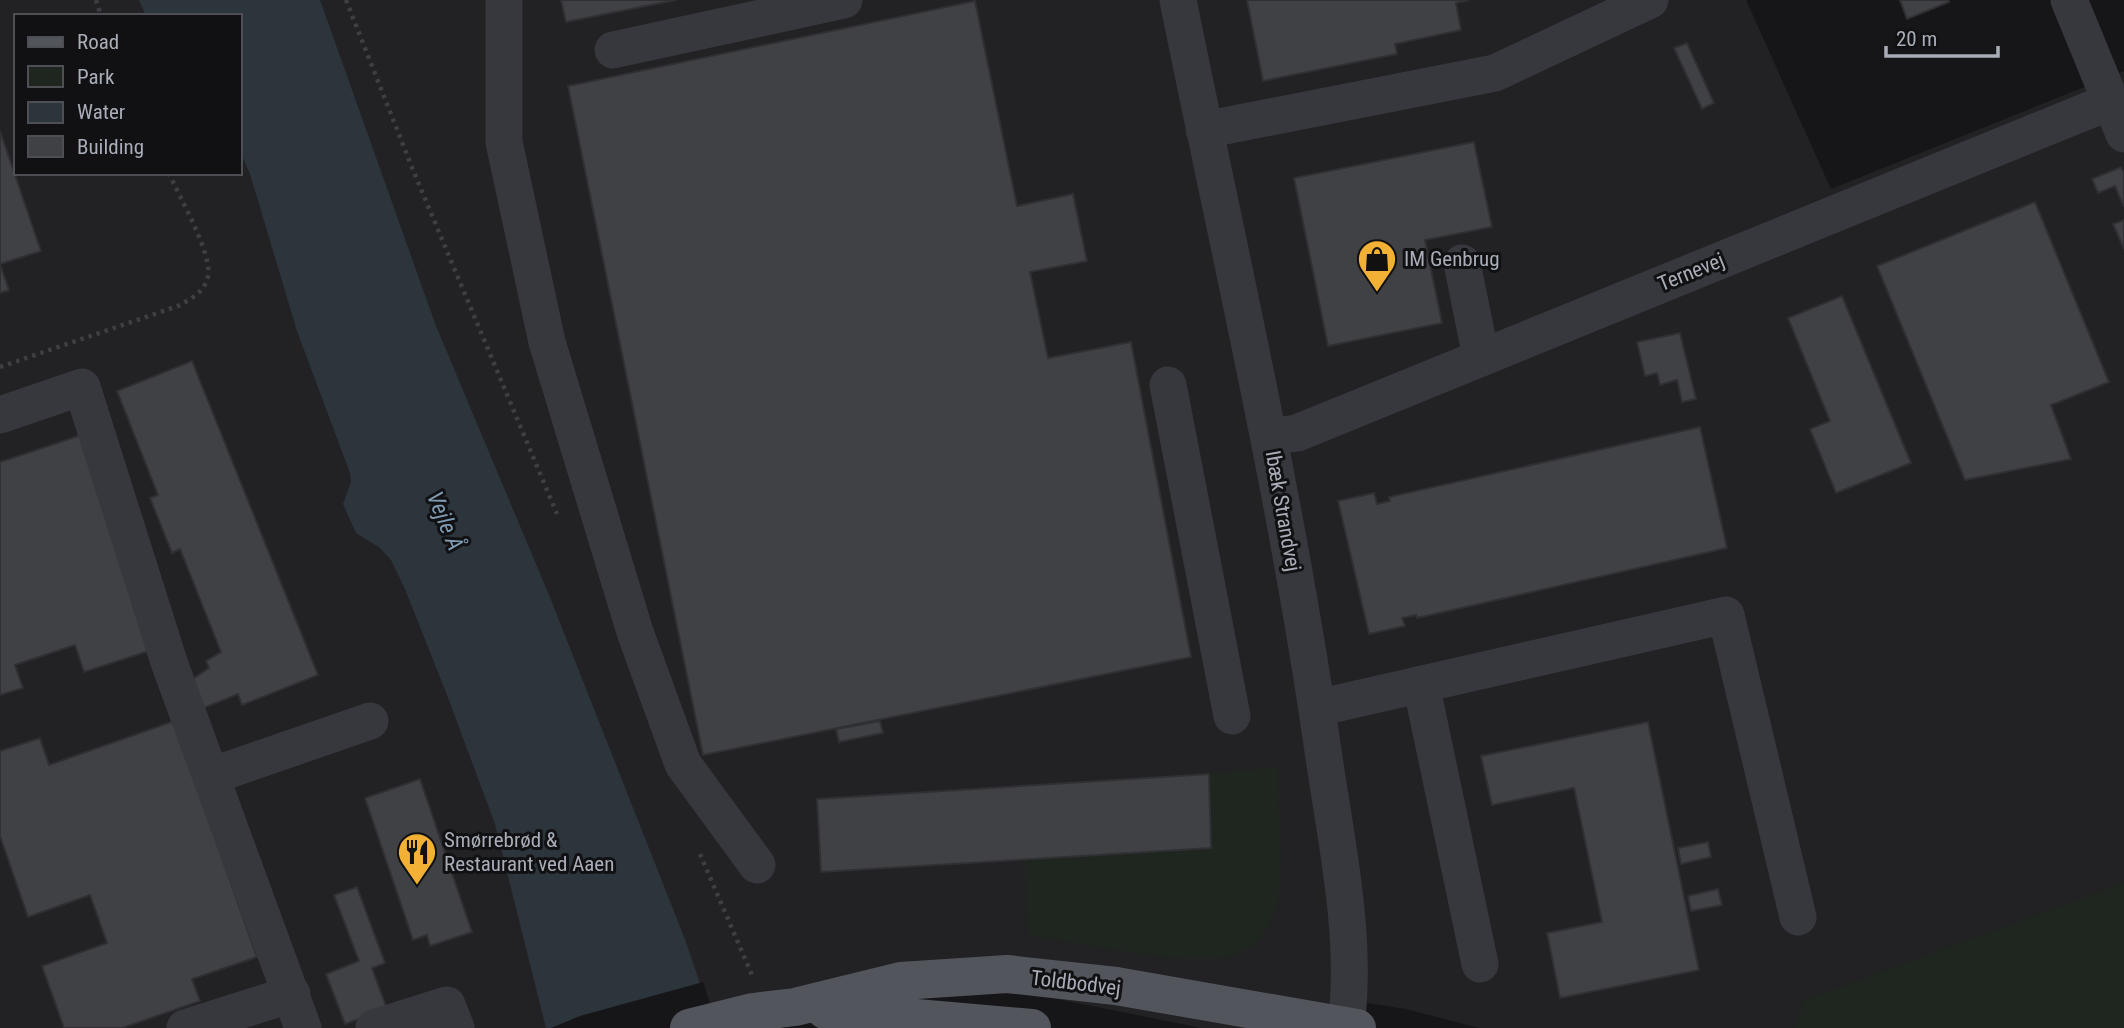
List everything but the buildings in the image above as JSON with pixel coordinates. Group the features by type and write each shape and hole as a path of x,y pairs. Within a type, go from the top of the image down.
{"main road":[{"name":"Toldbodvej","path":"689,1028 753,1012 795,1007 901,981 1007,974 1116,986 1229,1008 1350,1027"},
{"name":"Toldbodvej","path":"795,1007 1032,1028"}],"street":[{"path":"504,0 504,142 547,342 635,632 684,764 757,865"},
{"path":"613,50 844,0"},
{"name":"Ibæk Strandvej","path":"1178,0 1270,437 1317,708 1346,911 1350,1027"},
{"path":"1204,130 1494,73 1650,0"},
{"path":"2069,0 2117,118"},
{"name":"Ternevej","path":"1270,437 1297,433 1481,358 2117,118"},
{"path":"1462,263 1481,358"},
{"path":"1168,385 1232,716"},
{"path":"0,415 82,387 170,666 297,1011 186,1028"},
{"path":"1317,708 1726,615 1798,917"},
{"path":"1421,684 1480,964"},
{"path":"211,775 370,721"},
{"path":"374,1028 447,1005 456,1028"}],"path":[{"path":"0,367 178,306 200,294 208,277 207,259 170,175"}],"shaded area":[{"path":"0,0 1746,0 1831,189 2124,71 2124,1028 1479,1028 1406,1009 1348,1000 1353,1028 1201,1028 998,987 726,1028 0,1028"}],"green space":[{"path":"1277,767 1281,850 1278,900 1263,934 1243,952 1215,958 1163,956 1028,935 1025,860 1211,848 1209,774"},
{"path":"2124,883 2124,1028 1795,1028 1805,1000"}],"water":[{"name":"Vejle Å","path":"139,0 320,0 436,326 549,595 686,942 715,1028 546,1028 495,824 447,695 391,560 380,548 356,533 343,504 351,482 350,473 297,331 250,174 242,156 242,14 145,14"}],"pier":[{"path":"703,982 718,1028 551,1028 580,1016"}],"place":[{"name":"IM Genbrug","path":"1377,293"},
{"name":"Smørrebrød & Restaurant ved Aaen","path":"417,886"}]}
